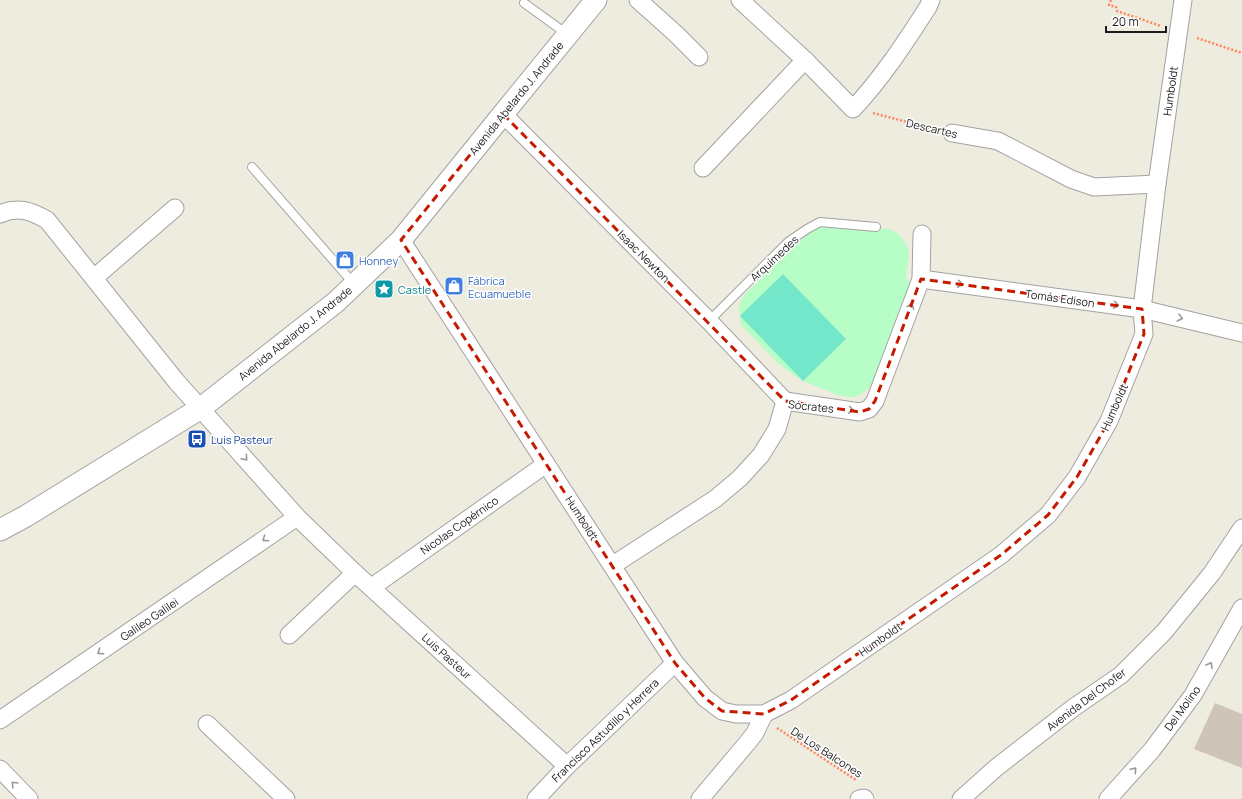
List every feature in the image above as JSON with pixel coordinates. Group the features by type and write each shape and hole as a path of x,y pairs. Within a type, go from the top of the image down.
{"street":[{"name":"Avenida Abelardo J. Andrade","path":"0,530 33,512 201,408 336,302 401,240 596,0"},
{"path":"638,0 699,57"},
{"path":"740,0 805,60 853,109 868,93 899,52 931,0"},
{"name":"Humboldt","path":"401,240 613,565 675,663 705,698 722,711 736,714 764,714 791,700 1001,555 1048,515 1078,477 1109,421 1144,334 1142,309 1157,184 1183,0"},
{"path":"703,168 805,60"},
{"name":"Isaac Newton","path":"502,114 709,321 785,401"},
{"name":"Descartes","path":"952,133 998,141 1071,180 1094,187 1157,184"},
{"path":"94,278 175,208"},
{"name":"Luis Pasteur","path":"0,214 19,209 33,212 47,220 176,381 297,517 355,573 567,766"},
{"path":"921,279 922,234"},
{"name":"Tomás Edison","path":"921,279 1142,309 1242,333"},
{"name":"Sócrates","path":"613,565 715,499 740,478 761,455 777,430 785,401 860,412 869,409 875,401 921,279"},
{"name":"Nicolas Copérnico","path":"372,587 546,464"},
{"name":"Galileo Galilei","path":"0,720 297,517"},
{"name":"Avenida Del Chofer","path":"961,799 997,767 1073,708 1121,674 1164,632 1212,573 1242,528"},
{"path":"289,635 355,573"},
{"name":"Del Molino","path":"1108,799 1152,750 1194,695 1242,608"},
{"name":"Francisco Astudillo y Herrera","path":"536,799 567,766 675,663"},
{"path":"700,799 755,733 764,714"},
{"path":"207,724 286,799"},
{"path":"0,769 29,799"},
{"path":"859,791 865,799"}],"lane":[{"path":"524,3 568,34"},
{"path":"252,168 354,284"},
{"name":"Arquímedes","path":"709,321 788,242 814,225 820,222 876,227"}],"path":[{"path":"1111,0 1110,5 1116,7 1117,11 1242,53"},
{"name":"Descartes","path":"853,109 952,133"},
{"name":"De Los Balcones","path":"764,714 776,728 859,791"}],"highlighted area":[{"path":"503,114 785,401 860,412 869,409 875,401 921,279 1142,309 1144,334 1109,421 1077,477 1048,515 1001,555 791,700 764,714 722,711 705,698 675,663 401,240"}],"green space":[{"path":"826,225 889,229 899,234 907,246 909,255 906,278 911,285 912,292 873,383 860,395 855,397 841,396 803,381 775,360 741,325 739,306 744,295 811,231"},
{"path":"783,274 846,339 803,381 740,316"}],"building":[{"path":"1215,703 1242,714 1242,768 1194,749"}],"place":[{"name":"Honney","path":"345,260"},
{"name":"Fábrica Ecuamueble","path":"454,286"},
{"name":"Castle","path":"384,289"},
{"name":"Luis Pasteur","path":"197,439"}]}
